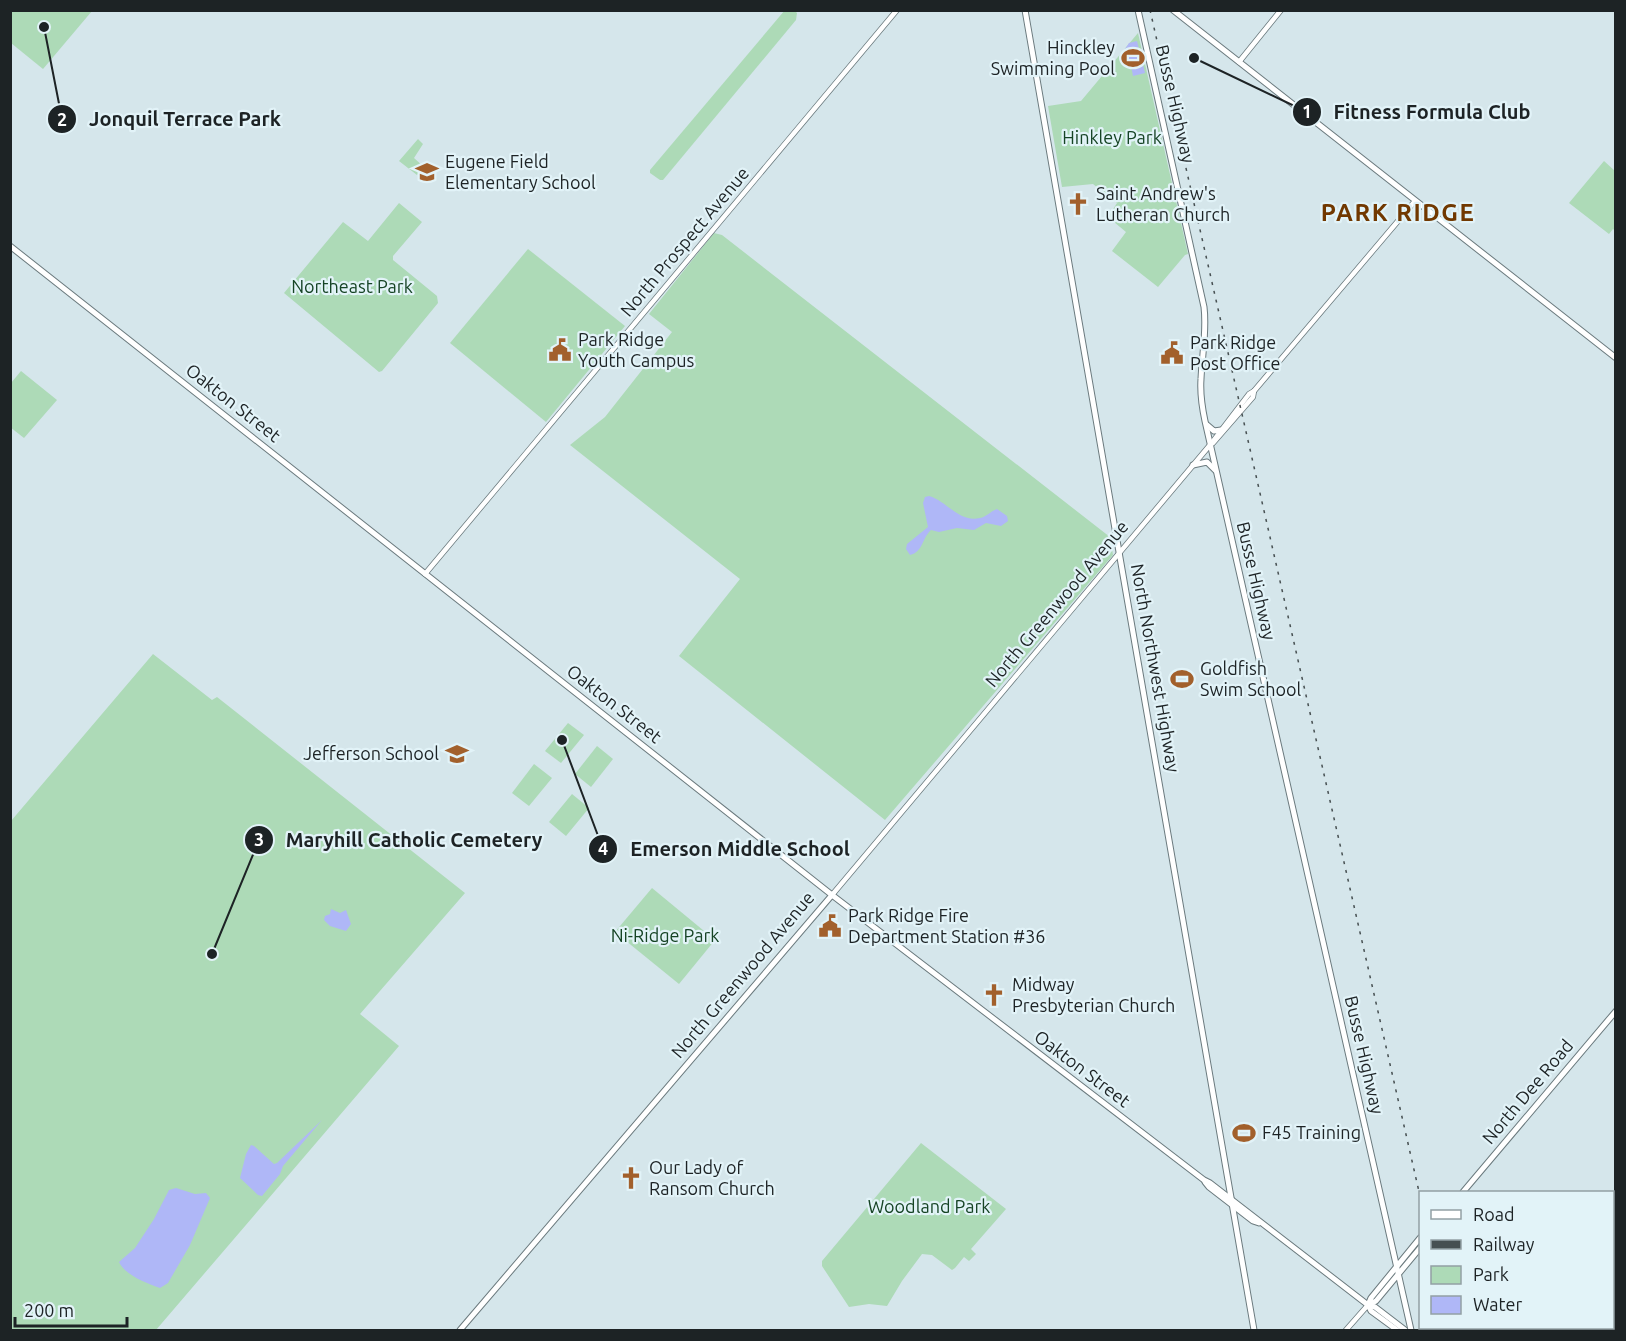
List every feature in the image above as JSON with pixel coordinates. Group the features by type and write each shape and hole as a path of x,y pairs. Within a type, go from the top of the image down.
{"main road":[{"name":"North Northwest Highway","path":"1025,10 1254,1330"},
{"name":"Busse Highway","path":"1138,10 1204,307 1206,330 1201,399 1205,421 1411,1330"},
{"path":"1173,10 1616,358"},
{"name":"Oakton Street","path":"10,246 832,895 1216,1187 1250,1218 1261,1224"},
{"path":"1205,421 1212,430 1216,432 1221,430"},
{"path":"1193,465 1207,462 1216,471"},
{"name":"North Greenwood Avenue","path":"460,1330 832,895"},
{"name":"North Dee Road","path":"1464,1191 1616,1011"},
{"path":"1216,1187 1222,1186 1229,1179"},
{"name":"Oakton Street","path":"1204,1180 1209,1187 1405,1330"},
{"path":"1236,1228 1243,1220 1250,1218"},
{"path":"1368,1305 1371,1298 1419,1239"},
{"path":"1368,1305 1376,1301 1419,1249"},
{"path":"1394,1252 1402,1254 1410,1251"},
{"name":"Oakton Street","path":"1368,1305 1371,1311 1397,1330"}],"street":[{"name":"North Prospect Avenue","path":"425,574 897,10"},
{"path":"1239,62 1281,10"},
{"name":"North Greenwood Avenue","path":"1210,445 1217,440 1253,397 1254,392 1415,201"},
{"name":"North Greenwood Avenue","path":"832,895 1210,445 1249,394 1254,392"},
{"path":"1346,1330 1368,1305"}],"green space":[{"path":"785,10 795,11 796,20 663,180 650,173 650,170"},
{"path":"10,11 92,11 43,69 11,43"},
{"name":"Hinkley Park","path":"1138,33 1188,254 1158,287 1112,251 1126,232 1108,217 1117,203 1093,184 1062,187 1048,106 1081,101"},
{"path":"418,139 423,144 414,158 424,167 417,175 399,161"},
{"path":"1604,161 1615,171 1615,231 1613,229 1609,234 1569,203"},
{"name":"Northeast Park","path":"399,203 422,222 393,256 393,260 437,296 438,303 379,372 284,293 343,222 368,241"},
{"path":"714,233 722,235 1110,537 1113,555 885,820 679,656 740,579 570,445 605,417 672,332 649,314"},
{"path":"528,249 625,326 546,422 450,343"},
{"path":"21,371 57,400 24,438 10,427 11,383"},
{"path":"153,654 212,700 217,697 465,893 360,1014 399,1046 156,1330 11,1330 11,821"},
{"path":"568,723 584,735 561,763 545,751"},
{"path":"597,746 613,759 591,787 575,774"},
{"path":"534,764 552,778 529,806 512,793"},
{"path":"572,794 589,808 566,836 549,822"},
{"name":"Ni-Ridge Park","path":"652,888 715,940 679,984 615,932"},
{"name":"Woodland Park","path":"921,1143 1006,1209 971,1249 976,1254 969,1261 964,1257 952,1270 932,1255 922,1254 887,1306 869,1304 849,1307 822,1266 822,1261"}],"water":[{"name":"Hinckley Swimming Pool","path":"1137,41 1145,73 1133,76 1130,61 1121,55 1129,43"},
{"path":"929,496 959,515 973,519 980,518 997,509 1007,516 1008,521 1001,526 986,523 974,530 957,528 939,532 931,530 918,551 910,555 906,549 907,544 928,527 923,503 925,497"},
{"path":"331,909 340,913 346,910 351,924 346,931 330,926 324,920 325,916 330,914"},
{"path":"322,1120 283,1166 280,1174 262,1196 240,1178 246,1154 251,1145 274,1164 277,1163"},
{"path":"176,1188 195,1194 206,1193 210,1198 190,1245 168,1283 160,1288 131,1275 119,1262 135,1248 169,1190"}],"railway":[{"path":"1150,10 1419,1192"}],"place":[{"name":"Jonquil Terrace Park","path":"44,27"},
{"name":"Hinckley Swimming Pool","path":"1133,58"},
{"name":"Fitness Formula Club","path":"1194,58"},
{"name":"Eugene Field Elementary School","path":"427,172"},
{"name":"Saint Andrew's Lutheran Church","path":"1078,204"},
{"name":"Park Ridge Youth Campus","path":"560,350"},
{"name":"Park Ridge Post Office","path":"1172,353"},
{"name":"Goldfish Swim School","path":"1182,679"},
{"name":"Emerson Middle School","path":"562,740"},
{"name":"Jefferson School","path":"457,754"},
{"name":"Park Ridge Fire Department Station #36","path":"830,926"},
{"name":"Maryhill Catholic Cemetery","path":"212,954"},
{"name":"Midway Presbyterian Church","path":"994,995"},
{"name":"F45 Training","path":"1244,1133"},
{"name":"Our Lady of Ransom Church","path":"631,1178"}],"district":[{"name":"PARK RIDGE","path":"1398,213"}]}
